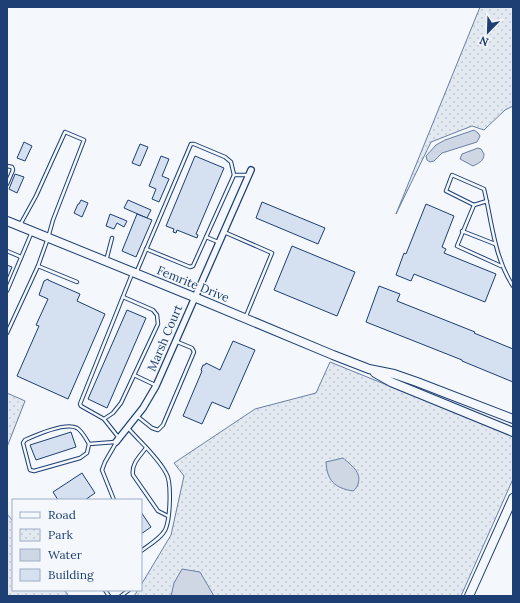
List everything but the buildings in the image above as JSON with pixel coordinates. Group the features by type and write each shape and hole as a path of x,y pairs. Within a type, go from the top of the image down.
{"street":[{"name":"Marsh Court","path":"118,440 150,397 156,386 250,172"},
{"name":"Femrite Drive","path":"7,221 245,318 333,356 369,369 394,374 417,382 513,419"},
{"name":"Femrite Drive","path":"369,369 391,382 513,432"},
{"path":"469,596 513,498"}],"lane":[{"path":"7,333 38,266 53,220 84,140 65,132 36,196 19,226"},
{"path":"118,440 104,420 84,409 80,404 123,297 146,249 191,144 225,157 230,162 234,175 193,266 190,267 146,249"},
{"path":"7,166 12,168 7,184"},
{"path":"234,175 250,172"},
{"path":"487,201 474,205 446,191 452,175 484,189 487,201 501,266 513,286"},
{"path":"474,205 457,246 501,266"},
{"path":"7,291 32,231"},
{"path":"462,231 496,244"},
{"path":"224,232 272,253 245,318"},
{"path":"206,237 219,242"},
{"path":"106,261 112,238"},
{"path":"7,252 21,258"},
{"path":"38,266 77,282"},
{"path":"104,420 113,413 121,403 158,324 157,315 153,310 123,297"},
{"path":"137,415 152,428 158,430 163,425 194,352 192,348 175,341"},
{"path":"134,375 156,386"},
{"path":"69,426 77,428 84,435 89,444 87,453 80,458 34,471 30,470 23,443 25,440 47,431 69,426"},
{"path":"127,427 166,473 170,481 170,500 166,529 155,541 142,550"},
{"path":"89,444 118,440"},
{"path":"114,499 102,470 118,440"},
{"path":"146,448 134,463 132,470 133,475 158,511 168,516"}],"green space":[{"path":"480,7 513,7 513,106 505,110 484,130 472,126 431,142 396,214"},
{"path":"330,362 513,436 513,479 461,596 134,596 137,591 142,591 142,583 171,535 184,476 174,463 255,409 316,393"},
{"path":"7,393 25,401 7,447"},
{"path":"7,514 12,520 12,591 65,591 69,596 7,596"}],"water":[{"path":"474,130 480,136 477,142 442,153 434,161 430,162 427,160 426,156 436,145 445,140"},
{"path":"478,148 481,149 484,154 479,163 473,166 460,159 462,154"},
{"path":"343,458 357,472 359,480 358,485 353,491 346,490 336,485 328,474 326,462"},
{"path":"182,569 200,572 214,596 171,596 174,583"}]}
